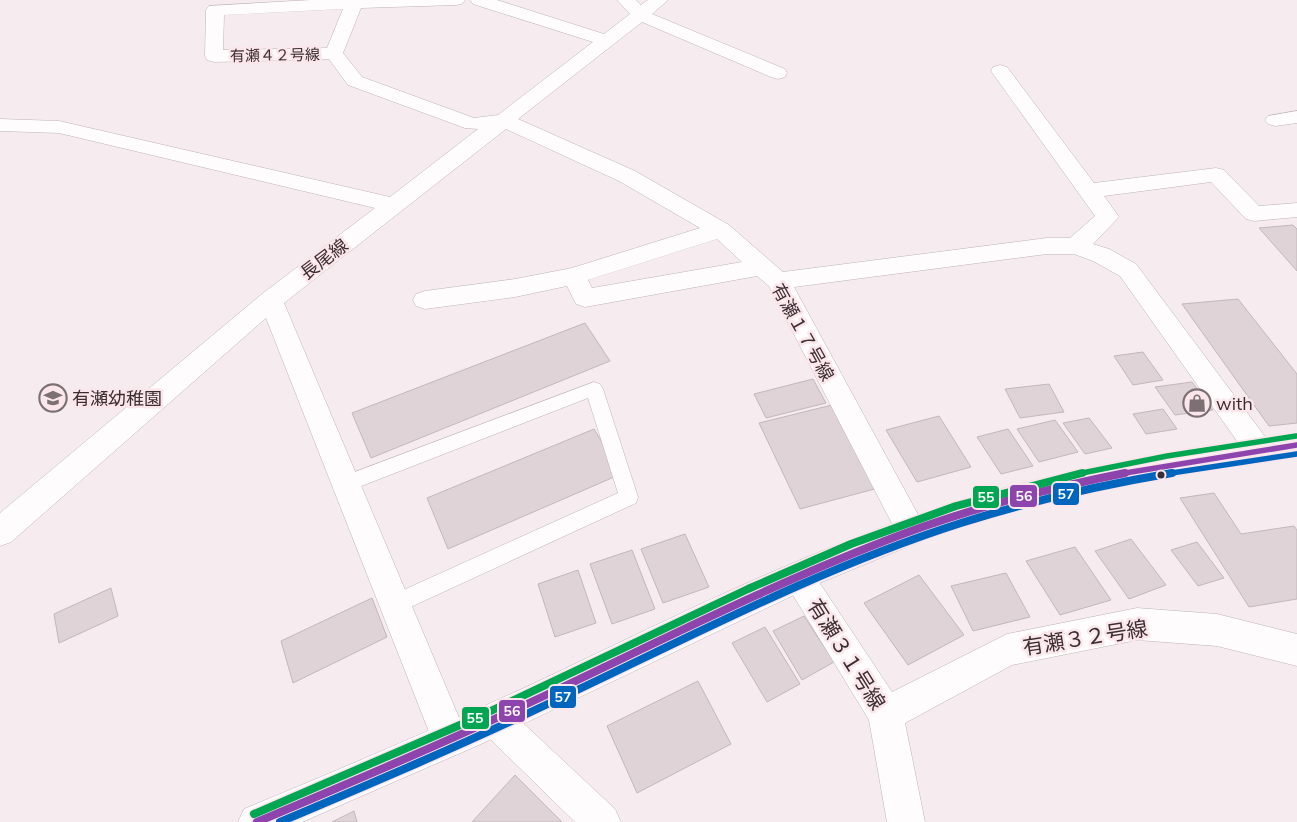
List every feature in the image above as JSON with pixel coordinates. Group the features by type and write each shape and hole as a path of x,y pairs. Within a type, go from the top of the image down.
{"street":[{"path":"354,3 456,0"},
{"path":"479,0 607,41"},
{"name":"長尾線","path":"0,532 271,300 607,41 633,8 659,0"},
{"name":"有瀬４２号線","path":"354,3 334,53 214,56 215,10 354,3"},
{"path":"633,8 778,73"},
{"name":"有瀬４２号線","path":"334,53 355,81 472,124 503,120"},
{"path":"1000,71 1108,217 1076,246"},
{"path":"1275,120 1297,117"},
{"name":"有瀬１７号線","path":"503,120 627,176 720,230 770,274 912,531"},
{"path":"0,125 59,127 394,205"},
{"path":"1088,191 1216,175 1254,214 1297,210"},
{"path":"425,300 515,288 574,276 720,230"},
{"path":"574,276 585,298 770,274 1047,246 1076,246 1101,255 1128,270 1259,450"},
{"path":"271,300 450,739"},
{"path":"257,822 495,720 798,577 912,531 1008,500 1132,470 1297,445"},
{"name":"有瀬３１号線","path":"798,577 886,714 906,822"},
{"name":"有瀬３２号線","path":"886,714 1007,650 1137,624 1217,630 1297,650"},
{"path":"495,720 602,822"}],"lane":[{"path":"346,484 594,389 629,497 395,604"}],"building":[{"path":"1293,225 1297,229 1297,271 1259,228"},
{"path":"1238,299 1297,374 1297,423 1269,426 1182,304"},
{"path":"585,323 610,361 371,458 352,413"},
{"path":"1143,352 1163,380 1133,385 1114,356"},
{"path":"813,379 826,403 766,418 754,394"},
{"path":"1192,382 1213,410 1175,415 1155,387"},
{"path":"1049,384 1064,412 1020,418 1005,389"},
{"path":"836,404 882,487 800,509 759,423"},
{"path":"1163,409 1177,429 1146,434 1133,414"},
{"path":"939,416 971,467 917,482 886,430"},
{"path":"1089,418 1112,448 1085,454 1063,423"},
{"path":"1055,420 1078,452 1039,462 1017,429"},
{"path":"594,429 621,474 448,549 427,498"},
{"path":"1008,429 1033,466 1001,474 977,437"},
{"path":"1214,493 1241,534 1294,526 1297,530 1297,599 1249,607 1180,498"},
{"path":"685,534 709,587 663,603 641,549"},
{"path":"1131,539 1166,585 1129,599 1095,551"},
{"path":"1197,542 1224,578 1198,586 1171,550"},
{"path":"1075,547 1111,600 1060,615 1026,561"},
{"path":"632,550 655,609 612,624 590,564"},
{"path":"578,570 596,623 555,637 538,584"},
{"path":"1006,573 1030,617 973,631 951,586"},
{"path":"919,575 964,635 908,665 864,603"},
{"path":"111,588 118,616 59,643 54,614"},
{"path":"372,598 387,637 293,683 281,641"},
{"path":"804,616 834,662 802,680 773,631"},
{"path":"765,627 800,684 767,702 732,643"},
{"path":"698,681 731,744 637,793 607,726"},
{"path":"515,775 562,822 472,822"},
{"path":"354,811 357,822 332,822"}],"transit line":[{"name":"55","path":"254,814 510,703 799,566 903,524 998,494 1082,473 1167,456 1296,436"},
{"name":"56","path":"257,822 477,728 750,597 905,533 999,502 1084,481 1126,472 1297,445"},
{"name":"57","path":"280,822 521,717 755,605 856,561 908,541 1001,511 1084,490 1169,473 1297,454"}],"place":[{"name":"有瀬幼稚園","path":"53,398"},
{"name":"with","path":"1197,403"}]}
